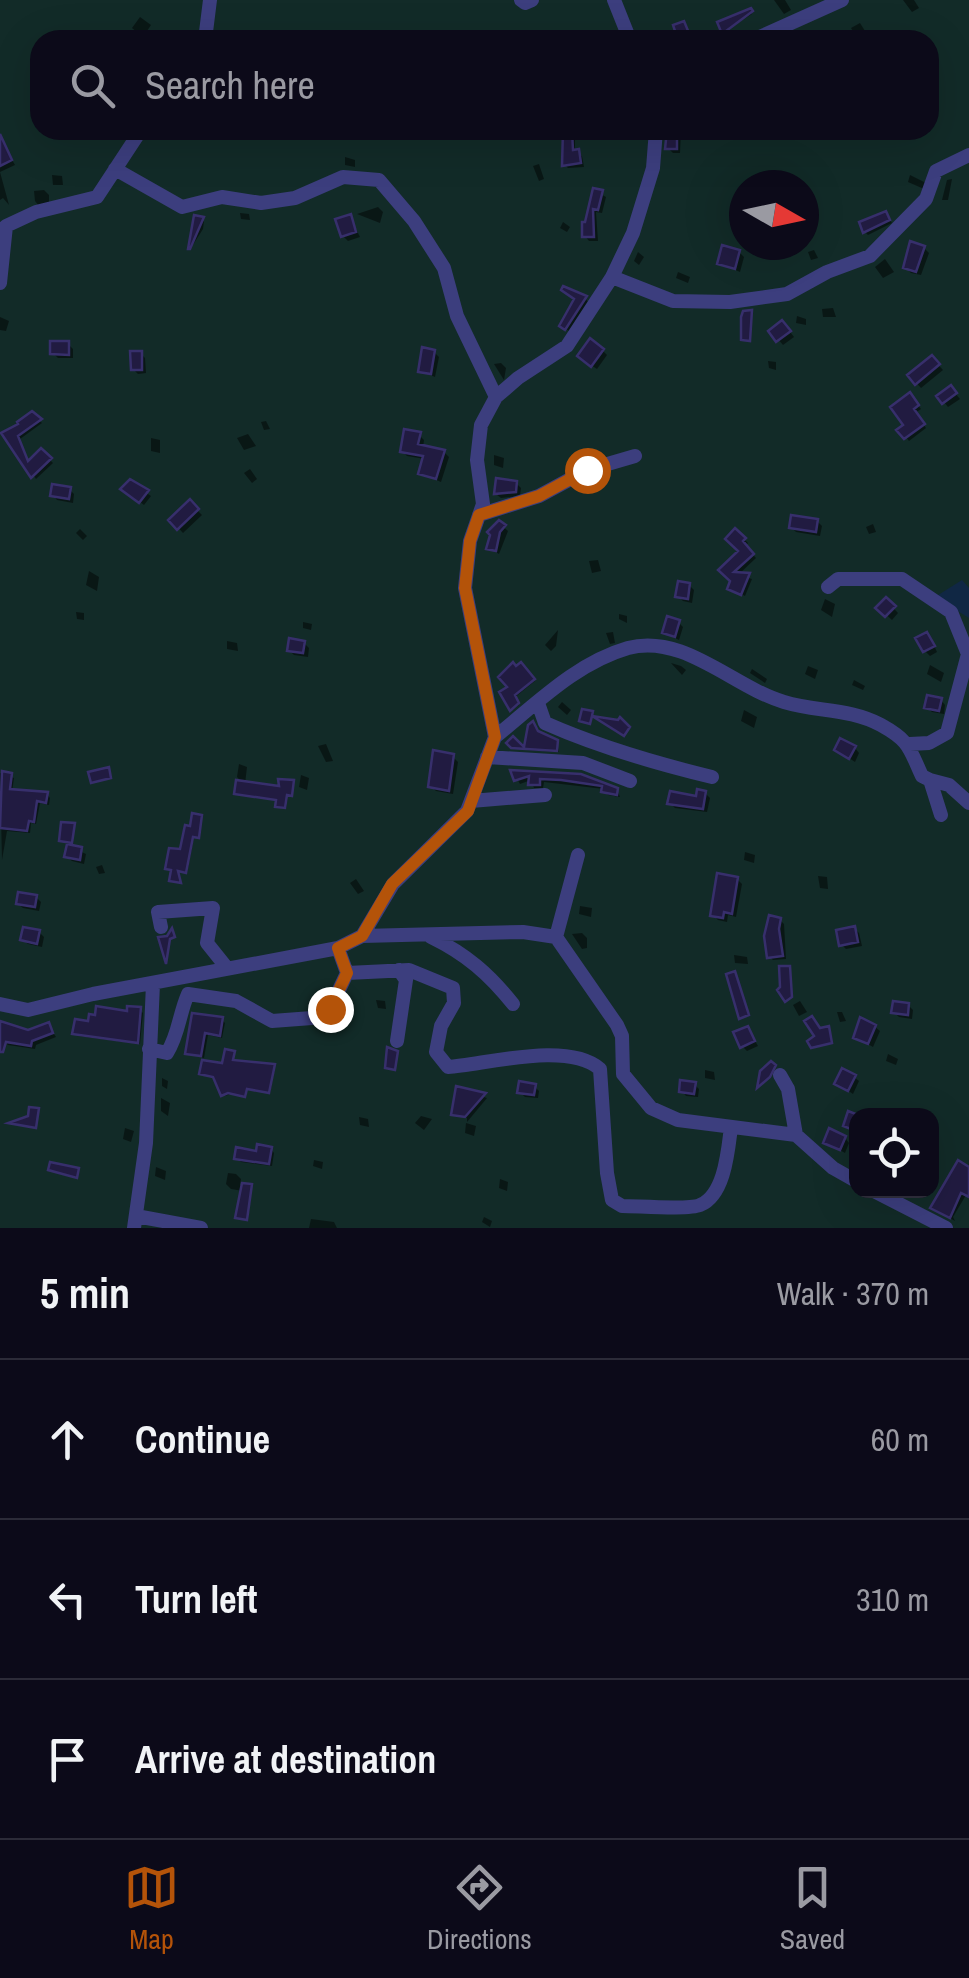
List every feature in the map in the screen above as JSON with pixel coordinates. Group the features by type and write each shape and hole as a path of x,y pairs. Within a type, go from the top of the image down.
{"street":[{"path":"206,30 210,0"},
{"path":"520,0 532,0"},
{"path":"614,0 626,30"},
{"path":"775,30 842,0"},
{"path":"0,283 6,226 36,212 97,197 134,140"},
{"path":"362,936 392,884 468,811 495,737 465,588 470,541 483,504 477,460 481,425 496,398 518,378 568,346 612,278 633,233 654,168 655,140"},
{"path":"612,278 673,302 730,302 787,294 827,272 870,256 926,198 936,172 969,155"},
{"path":"115,170 182,207 222,197 260,203 295,198 343,177 379,180 414,221 444,268 457,316 496,398"},
{"path":"479,515 539,496 587,470 636,456"},
{"path":"828,587 838,579 902,579 950,612 961,631 968,654 947,732 929,743 910,744"},
{"path":"495,737 585,665 632,647 686,650 741,684 770,696 844,710 880,724 910,744 922,776 949,785 969,803"},
{"path":"538,703 545,724 636,759 712,776"},
{"path":"488,757 583,763 630,781"},
{"path":"930,780 940,815"},
{"path":"471,801 544,795"},
{"path":"556,937 578,856"},
{"path":"161,927 158,912 213,908 207,943 227,968"},
{"path":"0,1004 28,1010 338,948 362,936 523,932 556,937 616,1025 622,1036 623,1074 652,1108 678,1120 796,1136 833,1168 849,1174"},
{"path":"426,934 456,949 486,972 513,1004"},
{"path":"149,1049 167,1053 176,1038 179,1014 188,994 236,1002 272,1022 312,1018 330,1009 347,973 338,948"},
{"path":"397,1042 406,980 399,970"},
{"path":"347,973 409,970 454,988 454,1003 441,1026 436,1052 448,1067 546,1055 592,1062 600,1068 607,1173 612,1200 622,1206 699,1206 714,1194 731,1127"},
{"path":"152,984 146,1143 135,1222 201,1228"},
{"path":"780,1075 788,1089 796,1136"},
{"path":"888,1198 946,1228"}],"green space":[{"path":"0,0 969,0 969,1228 0,1228"}],"water":[{"path":"962,580 969,588 969,618 935,597"}],"building":[{"path":"751,8 753,11 727,30 720,30 717,22"},
{"path":"684,21 688,30 675,30 673,25"},
{"path":"0,134 12,160 0,166"},
{"path":"563,140 572,140 581,163 562,166"},
{"path":"666,140 677,140 677,149 665,149"},
{"path":"593,188 603,190 598,210 593,209 594,237 582,237 582,222"},
{"path":"886,211 890,220 863,233 859,222"},
{"path":"351,214 356,232 341,237 335,219"},
{"path":"194,215 204,217 188,249"},
{"path":"910,241 925,246 916,272 903,268"},
{"path":"722,245 729,247 729,260 737,260 735,269 717,264"},
{"path":"563,286 587,296 565,330 559,326 574,299 561,290"},
{"path":"752,310 750,341 741,340 743,311"},
{"path":"782,320 791,331 776,342 768,331"},
{"path":"590,338 604,349 591,367 577,356"},
{"path":"50,341 69,341 69,355 50,354"},
{"path":"422,347 435,350 431,374 418,372"},
{"path":"130,351 142,351 142,370 131,370"},
{"path":"932,355 940,364 915,385 907,375"},
{"path":"951,385 957,393 942,404 936,396"},
{"path":"910,392 919,405 914,409 925,424 904,439 896,430 903,425 890,407"},
{"path":"32,411 42,419 18,436 28,461 41,448 52,458 31,478 1,433"},
{"path":"404,429 421,432 418,444 445,450 436,479 418,474 423,456 400,452"},
{"path":"496,478 517,481 516,492 494,494"},
{"path":"130,479 149,490 139,503 120,489"},
{"path":"52,484 71,487 69,499 50,496"},
{"path":"190,499 199,509 177,530 168,520"},
{"path":"791,515 818,519 816,532 789,528"},
{"path":"499,520 506,525 500,532 496,551 486,549 490,535 487,532"},
{"path":"735,528 754,554 734,572 750,573 741,595 727,589 730,581 718,570 738,551 725,539"},
{"path":"678,581 690,583 688,599 675,597"},
{"path":"886,597 896,606 885,617 875,608"},
{"path":"667,616 680,620 675,637 662,633"},
{"path":"927,632 935,646 923,652 915,638"},
{"path":"289,638 305,641 303,653 287,651"},
{"path":"513,662 516,666 521,662 535,679 515,695 519,703 510,711 499,692 507,687 498,677"},
{"path":"927,695 942,698 939,711 924,708"},
{"path":"582,709 593,711 590,724 579,721"},
{"path":"592,716 618,720 620,717 630,727 624,736"},
{"path":"533,721 538,731 558,740 557,751 511,748 506,743 513,736 524,747 528,725"},
{"path":"840,738 856,746 849,759 834,750"},
{"path":"433,750 454,754 449,791 428,787"},
{"path":"109,767 111,778 91,783 88,772"},
{"path":"510,770 581,774 618,788 617,795 601,792 602,786 561,780 540,779 540,785 528,785 529,776 514,781"},
{"path":"2,771 12,773 10,789 48,792 46,803 37,801 34,822 29,821 27,831 0,828"},
{"path":"278,779 294,780 285,808 275,807 276,800 234,794 236,780 279,786"},
{"path":"697,789 706,791 703,809 667,804 670,791 696,796"},
{"path":"192,813 202,815 199,838 193,837 186,873 178,871 181,883 169,881 171,870 165,869 169,848 180,849"},
{"path":"61,822 75,823 72,843 59,841"},
{"path":"67,844 82,847 80,860 64,857"},
{"path":"717,873 738,877 732,914 724,912 723,918 710,916"},
{"path":"18,892 37,895 35,907 16,904"},
{"path":"769,915 781,918 783,956 767,958 764,936"},
{"path":"855,926 858,942 839,946 836,930"},
{"path":"23,927 40,930 37,944 20,940"},
{"path":"172,928 175,937 170,939 166,964 158,937 167,936"},
{"path":"779,966 790,966 792,997 785,1002 777,990"},
{"path":"735,971 749,1015 739,1019 726,974"},
{"path":"893,1001 909,1003 908,1015 891,1013"},
{"path":"96,1006 127,1011 127,1006 141,1007 138,1043 72,1034 75,1019 88,1021 89,1014 95,1015"},
{"path":"192,1013 223,1017 220,1036 205,1033 201,1056 185,1054"},
{"path":"812,1016 820,1028 829,1026 832,1043 811,1048 807,1041 814,1036 804,1021"},
{"path":"860,1017 876,1025 868,1044 853,1038"},
{"path":"0,1021 28,1030 49,1022 53,1033 32,1041 31,1046 6,1042 0,1052"},
{"path":"748,1026 755,1041 740,1048 733,1032"},
{"path":"387,1047 398,1051 395,1070 385,1068"},
{"path":"225,1049 235,1051 233,1060 275,1064 269,1093 247,1089 245,1097 228,1093 221,1096 213,1077 199,1074 202,1060 222,1063"},
{"path":"771,1061 776,1065 770,1077 757,1088 760,1071"},
{"path":"842,1068 856,1075 848,1091 834,1084"},
{"path":"680,1080 696,1082 694,1094 679,1092"},
{"path":"519,1081 536,1084 534,1095 517,1093"},
{"path":"456,1086 486,1093 465,1117 451,1115"},
{"path":"29,1107 39,1108 36,1128 8,1123 28,1116"},
{"path":"829,1128 846,1136 840,1150 823,1143"},
{"path":"257,1144 272,1147 269,1164 234,1159 236,1147 256,1151"},
{"path":"958,1160 969,1167 969,1197 961,1193 950,1218 930,1208"},
{"path":"50,1162 79,1168 77,1178 48,1170"},
{"path":"242,1183 252,1184 247,1220 235,1218"}],"route":[{"path":"330,1009 347,973 338,948 362,936 392,884 468,811 495,737 465,588 470,541 479,515 539,496 587,470"}]}
